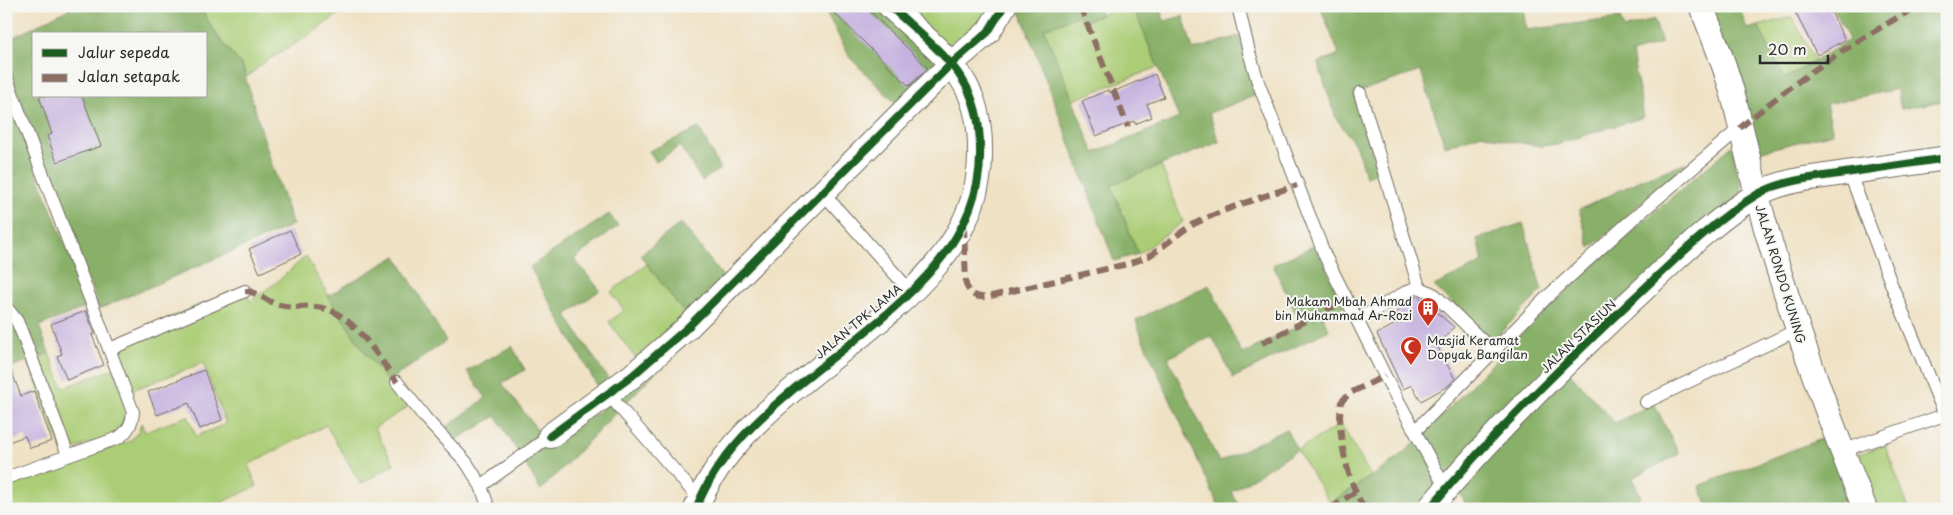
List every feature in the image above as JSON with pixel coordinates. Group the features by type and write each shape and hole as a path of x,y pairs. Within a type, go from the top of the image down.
{"street":[{"name":"JALAN TPK LAMA","path":"698,504 706,487 728,454 760,418 911,292 950,246 964,225 974,202 979,180 981,156 977,117 962,80 950,64 890,6"},
{"path":"550,436 608,394 687,328 950,64 988,32 1004,6"},
{"name":"JALAN RONDO KUNING","path":"1701,6 1723,63 1768,237 1797,330 1865,509"},
{"name":"JALAN STASIUN","path":"1429,509 1509,419 1570,358 1690,246 1758,194 1784,183 1848,171 1947,158"}],"lane":[{"path":"1238,6 1258,82 1325,256 1446,489"},
{"path":"6,77 133,412 133,420 129,428 118,438 6,478"},
{"path":"1360,93 1419,287 1435,295 1493,351"},
{"path":"1415,431 1545,298 1740,128"},
{"path":"1842,451 1946,414 1892,286 1848,171"},
{"path":"823,193 911,292"},
{"path":"1357,320 1408,291 1419,287"},
{"path":"110,349 245,291"},
{"path":"6,307 17,321 68,455"},
{"path":"1646,402 1797,330"},
{"path":"396,382 426,419 466,462 481,486 489,509"},
{"path":"608,394 698,504"},
{"path":"481,486 550,436"}],"green space":[{"path":"68,6 199,6 218,37 242,66 271,162 293,225 99,309 6,61 6,38 8,40 69,9"},
{"path":"199,6 350,6 305,38 266,61 247,77 242,66 218,37"},
{"path":"823,6 877,6 936,62 910,118 850,58"},
{"path":"903,6 932,6 934,9 941,6 992,6 985,20 951,52"},
{"path":"1018,6 1097,6 1101,15 1082,22 1079,15 1044,29 1094,153 1179,118 1133,6 1160,6 1164,21 1183,16 1193,50 1239,36 1257,95 1209,113 1219,142 1111,185 1138,254 1114,261"},
{"path":"1123,6 1133,6 1158,67 1073,100 1044,29 1079,14 1082,22"},
{"path":"1320,6 1523,6 1526,30 1620,18 1624,29 1654,19 1662,43 1632,53 1644,117 1557,144 1541,146 1482,134 1445,146 1421,71 1354,93 1379,173 1366,177 1356,146 1336,118 1318,63 1339,54"},
{"path":"1710,6 1739,6 1747,29 1758,26 1785,79 1849,40 1833,6 1947,6 1947,100 1901,109 1897,89 1826,104 1833,133 1758,152"},
{"path":"1792,17 1815,60 1785,79 1758,26"},
{"path":"6,93 89,306 39,326 49,353 6,369"},
{"path":"699,128 720,169 702,181 680,146 656,162 649,151"},
{"path":"1732,146 1742,192 1418,509 1322,509 1387,466 1414,444 1531,324 1633,230"},
{"path":"1687,163 1590,248 1579,210 1643,179"},
{"path":"1161,165 1183,222 1138,254 1111,185"},
{"path":"609,214 618,226 574,259 600,290 566,315 620,397 650,378 541,490 496,416 454,441 444,429 486,398 467,371 512,346 525,370 502,383 548,444 608,405 530,267"},
{"path":"681,223 736,293 698,331 640,255"},
{"path":"1523,223 1542,291 1492,341 1434,286 1483,262 1477,239"},
{"path":"1315,245 1344,307 1323,317 1329,330 1233,378 1212,336 1168,358 1219,462 1286,429 1297,450 1231,492 1241,509 1220,509 1143,340 1136,320 1209,285 1242,354 1301,325 1273,265"},
{"path":"306,256 353,334 408,407 374,428 394,464 361,484 326,425 248,465 257,486 208,509 6,509 6,485 130,441 139,431 141,423 145,432 188,416 196,436 226,424 203,363 130,391 112,342 244,286 250,301 277,282"},
{"path":"396,256 446,341 388,382 363,350 328,296"},
{"path":"647,264 698,331 650,378 609,322 624,310 611,292"},
{"path":"49,353 63,388 113,369 128,407 127,422 116,434 63,453 28,361"},
{"path":"1569,372 1615,423 1654,403 1679,454 1632,478 1641,497 1616,509 1468,509 1458,488"},
{"path":"1341,424 1371,476 1330,503 1297,450"},
{"path":"1826,437 1851,498 1823,509 1709,509 1699,486"},
{"path":"1885,445 1909,509 1875,509 1854,456"}],"building":[{"path":"827,6 864,6 928,68 909,86"},
{"path":"1792,6 1828,6 1845,40 1817,55"},
{"path":"1155,74 1164,97 1147,104 1152,117 1135,124 1134,121 1096,136 1082,101 1108,90 1110,93"},
{"path":"40,98 83,98 101,146 57,162 47,136 52,134"},
{"path":"290,230 301,254 260,273 249,249"},
{"path":"1418,296 1454,327 1437,346 1455,379 1448,386 1421,401 1412,385 1403,389 1377,334 1399,322 1393,317 1408,300"},
{"path":"86,311 95,334 92,335 104,365 67,380 57,356 62,354 51,324"},
{"path":"6,362 8,362 21,396 34,391 52,441 30,448 25,436 6,443"},
{"path":"204,370 222,420 200,429 189,403 157,415 148,392"}],"marked path":[{"path":"1080,6 1128,127"},
{"path":"1740,128 1826,62 1918,6"},
{"path":"964,225 966,285 974,295 987,297 1139,260 1147,257 1185,230 1208,217 1297,185"},
{"path":"245,291 280,305 320,308 337,313 366,339 397,382"},
{"path":"1262,343 1346,300"},
{"path":"1364,509 1348,471 1342,443 1341,402 1350,393 1385,376"},
{"path":"1330,509 1355,492"}],"cycle path":[{"path":"696,509 723,460 763,416 906,296 945,253 972,204 980,148 978,121 967,87 947,59 890,6"},
{"path":"550,436 632,376 687,328 951,64 988,32 1004,6"},
{"path":"1429,509 1503,427 1580,350 1692,244 1741,205 1763,191 1792,181 1947,158"}],"place":[{"name":"Makam Mbah Ahmad bin Muhammad Ar-Rozi","path":"1428,327"},
{"name":"Masjid Keramat Dopyak Bangilan","path":"1411,366"}]}
